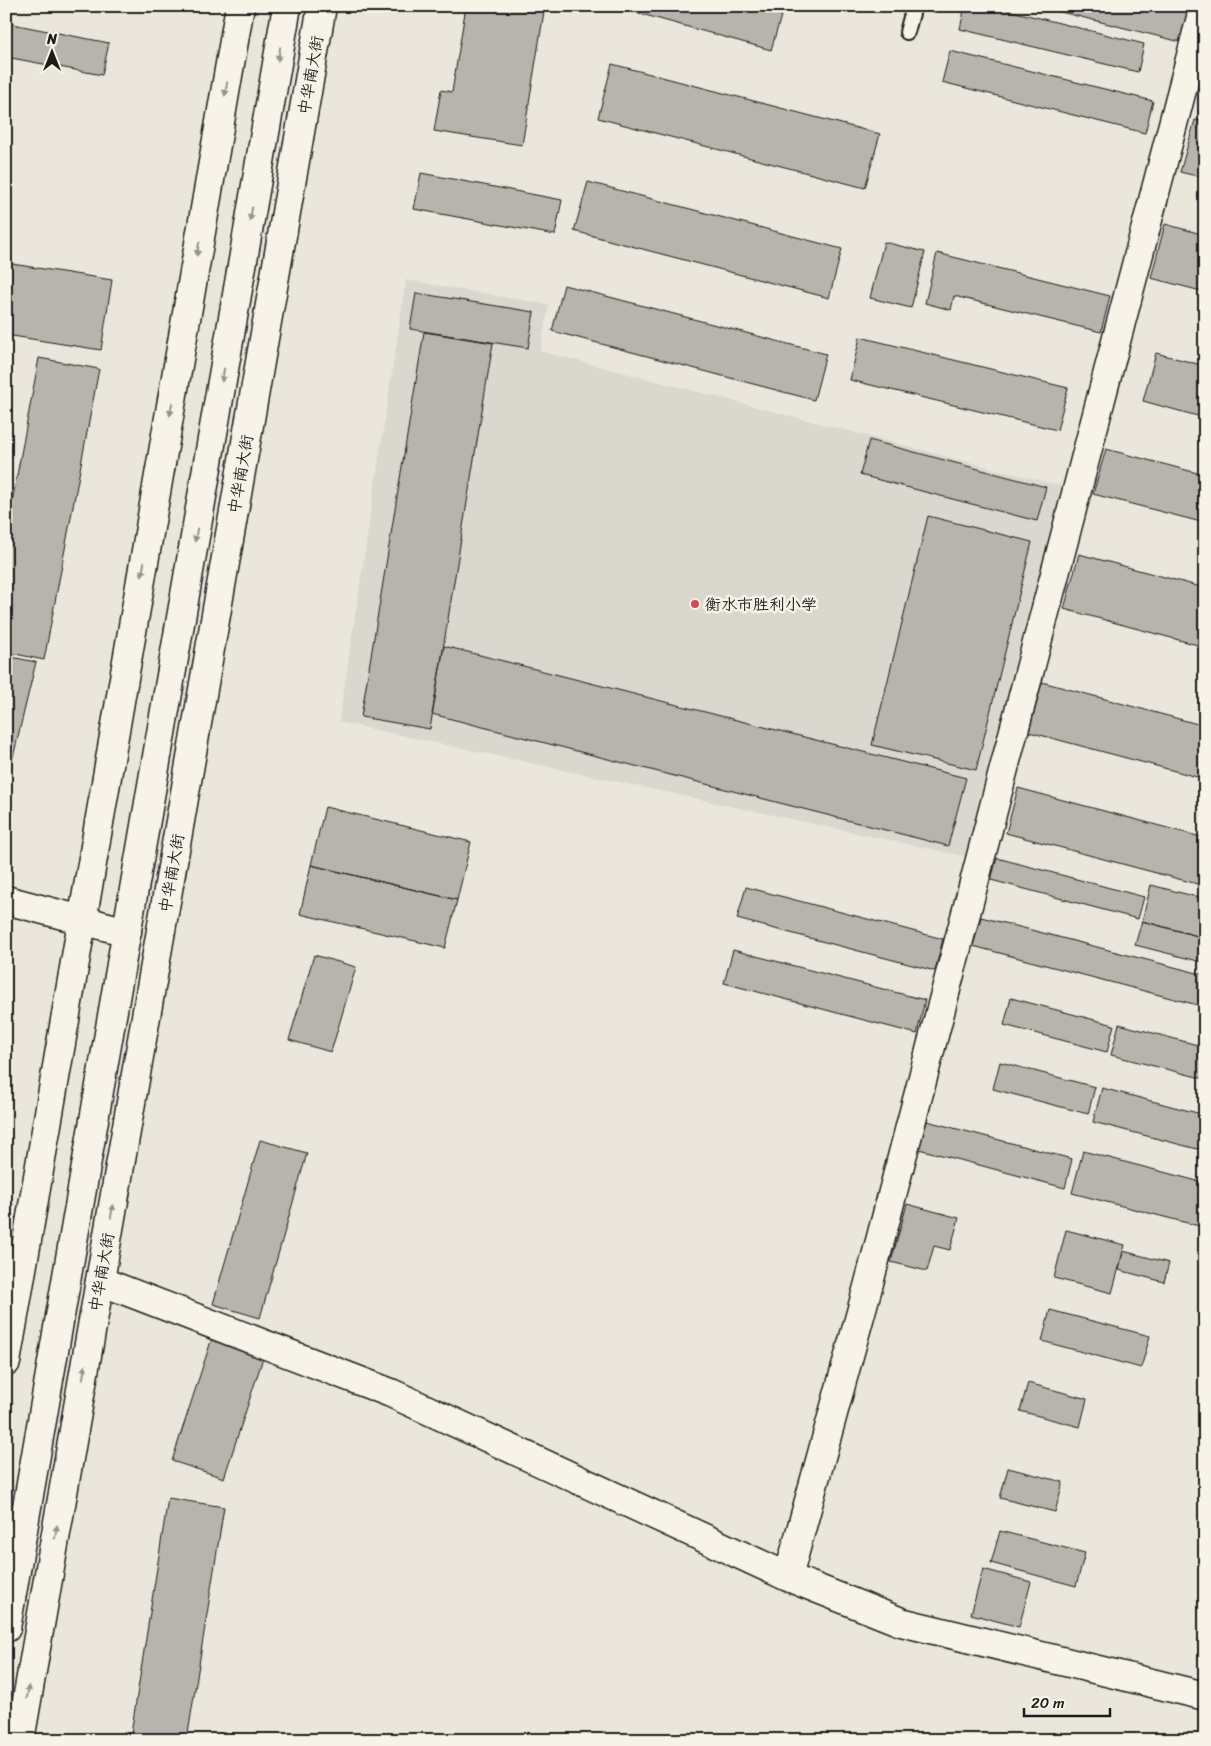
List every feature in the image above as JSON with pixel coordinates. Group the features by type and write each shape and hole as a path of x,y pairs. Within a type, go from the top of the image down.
{"street":[{"path":"6,1362 240,6"},
{"name":"中华南大街","path":"6,1628 287,6"},
{"name":"中华南大街","path":"20,1740 322,6"},
{"path":"788,1577 869,1283 1204,6"},
{"path":"6,900 127,932"},
{"path":"100,1281 391,1393 788,1577 901,1622 1205,1696"}],"lane":[{"path":"907,32 914,6"}],"shaded area":[{"name":"衡水市胜利小学","path":"406,280 549,305 540,351 1065,487 968,857 339,722"}],"building":[{"path":"466,6 545,6 522,145 434,131 441,90 452,92"},
{"path":"628,6 784,6 771,50 627,10"},
{"path":"965,6 991,6 1144,44 1138,72 960,29"},
{"path":"1037,6 1190,6 1181,42"},
{"path":"7,23 109,43 102,75 6,57"},
{"path":"950,51 1153,101 1145,133 942,82"},
{"path":"612,64 880,134 865,188 598,118"},
{"path":"1195,120 1205,122 1205,178 1180,172"},
{"path":"421,173 562,200 555,235 414,209"},
{"path":"588,182 842,249 829,298 574,231"},
{"path":"1165,224 1205,235 1205,292 1151,278"},
{"path":"884,242 925,252 911,308 870,298"},
{"path":"937,253 1110,296 1101,332 954,296 951,310 925,303"},
{"path":"6,263 112,280 101,350 6,335"},
{"path":"564,285 826,354 814,400 552,331"},
{"path":"416,293 534,312 528,348 410,329"},
{"path":"424,332 493,343 430,729 361,717"},
{"path":"860,337 1068,388 1057,430 850,380"},
{"path":"1156,353 1205,366 1205,418 1143,401"},
{"path":"39,358 99,369 44,660 6,652 6,534"},
{"path":"869,440 1046,487 1037,521 860,475"},
{"path":"1106,449 1205,475 1205,523 1093,494"},
{"path":"928,516 1032,542 976,770 872,745"},
{"path":"1079,554 1205,588 1205,647 1064,609"},
{"path":"444,646 966,778 948,846 432,714"},
{"path":"6,656 36,662 6,786"},
{"path":"1042,682 1205,726 1205,779 1029,732"},
{"path":"1018,788 1205,838 1205,886 1006,833"},
{"path":"325,807 471,842 457,900 311,865"},
{"path":"997,858 1144,897 1138,919 991,880"},
{"path":"311,865 457,900 445,948 300,914"},
{"path":"1151,885 1205,899 1205,938 1142,921"},
{"path":"746,887 943,939 935,971 737,919"},
{"path":"981,917 1205,975 1205,1007 973,946"},
{"path":"1142,921 1205,938 1202,962 1135,945"},
{"path":"733,950 925,1000 917,1034 724,983"},
{"path":"314,955 356,967 331,1052 289,1040"},
{"path":"1011,998 1114,1025 1107,1052 1004,1025"},
{"path":"1119,1024 1205,1047 1205,1079 1111,1055"},
{"path":"1000,1062 1095,1087 1088,1114 993,1089"},
{"path":"1102,1088 1205,1115 1205,1151 1093,1122"},
{"path":"927,1121 1072,1159 1065,1188 919,1149"},
{"path":"260,1140 307,1153 260,1318 213,1304"},
{"path":"1083,1151 1205,1183 1205,1204 1199,1226 1072,1193"},
{"path":"907,1204 959,1218 950,1250 934,1246 927,1271 891,1262"},
{"path":"1066,1230 1125,1245 1112,1293 1054,1278"},
{"path":"1123,1251 1169,1263 1164,1282 1119,1270"},
{"path":"1050,1310 1150,1336 1141,1368 1042,1341"},
{"path":"212,1338 264,1355 224,1478 172,1461"},
{"path":"1028,1383 1087,1399 1080,1427 1020,1411"},
{"path":"1008,1468 1063,1482 1055,1512 1000,1498"},
{"path":"168,1498 224,1507 187,1740 130,1740"},
{"path":"1000,1531 1085,1553 1076,1586 991,1563"},
{"path":"983,1569 1031,1582 1019,1627 971,1614"}],"place":[{"name":"衡水市胜利小学","path":"695,604"}]}
